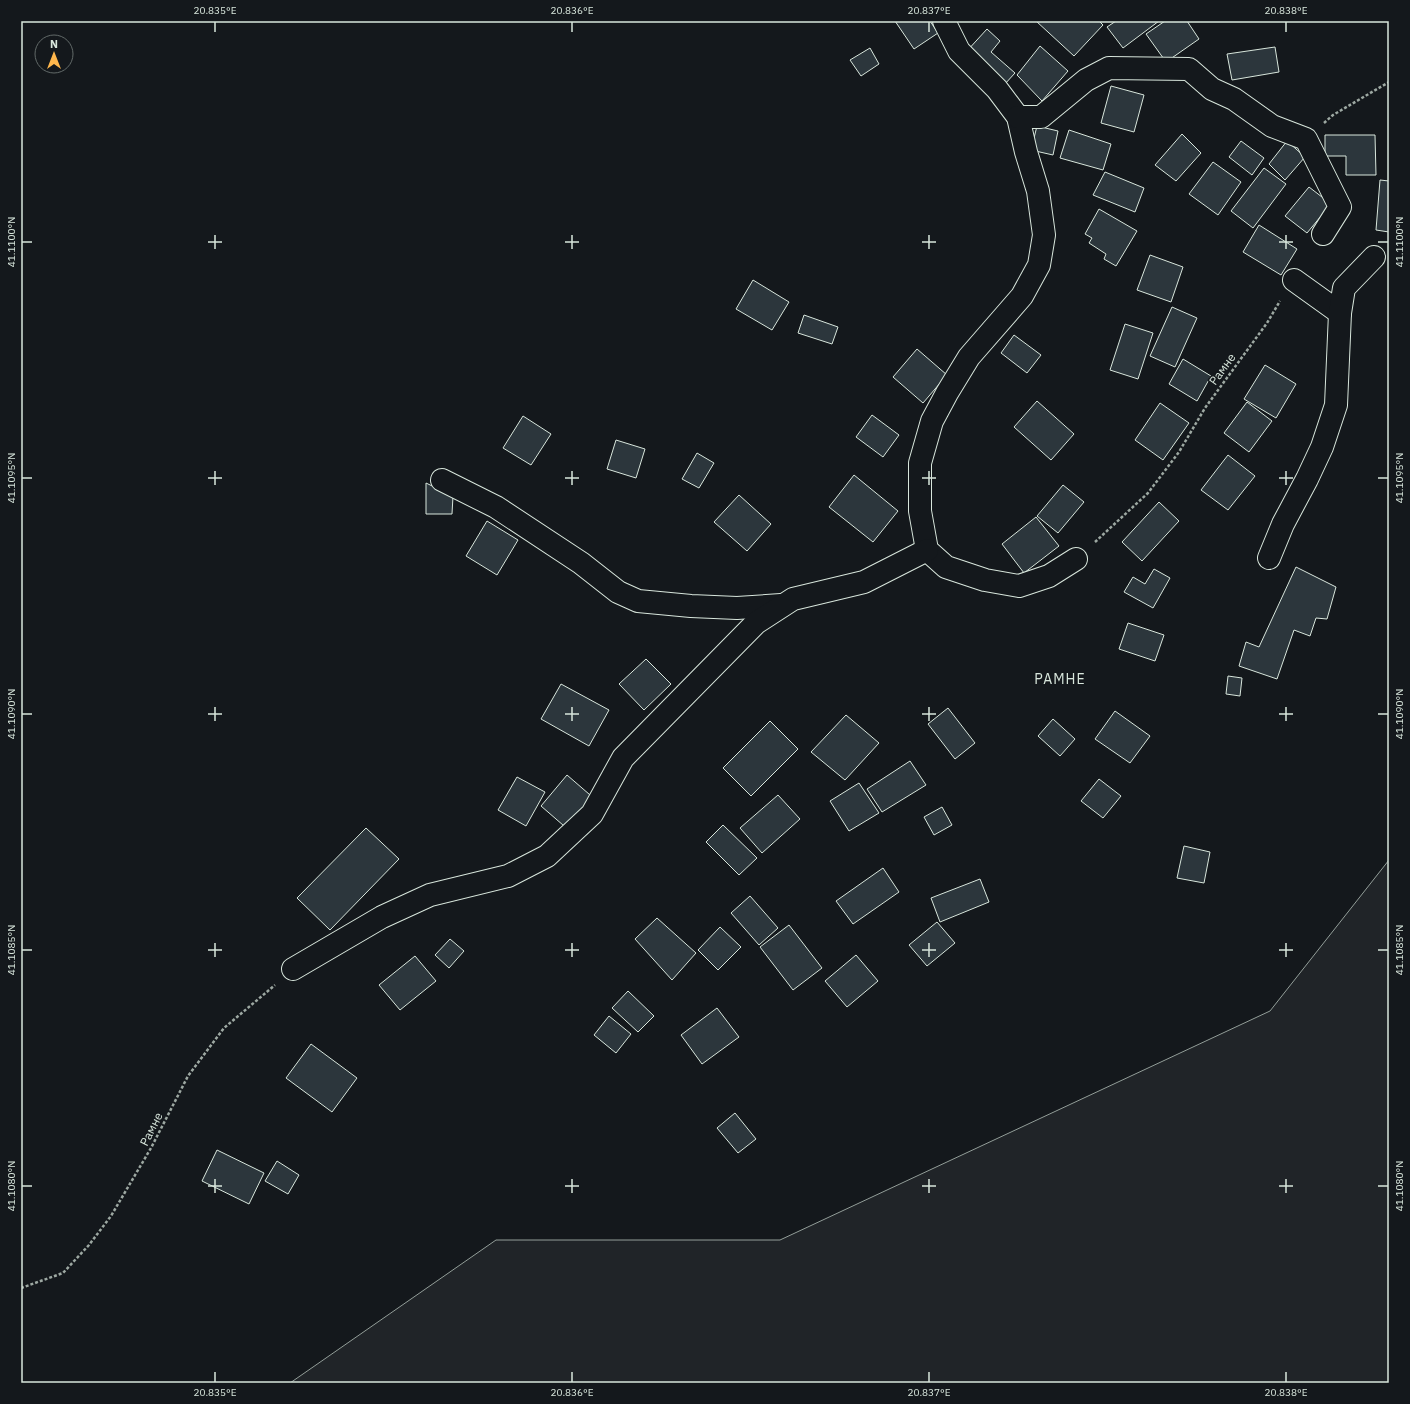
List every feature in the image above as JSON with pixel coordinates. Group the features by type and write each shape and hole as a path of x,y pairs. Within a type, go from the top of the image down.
{"street":[{"path":"944,21 959,51 997,89 1018,117 1026,152 1038,191 1044,235 1039,265 1022,296 969,357 932,421 920,463 920,511 926,550 946,567 985,580 1019,586 1049,576 1076,559"},
{"path":"1018,117 1041,117 1086,80 1109,68 1189,68 1212,89 1234,99 1272,126 1306,139 1340,207 1323,234"},
{"path":"1268,558 1283,524 1308,479 1322,447 1336,405 1340,313 1344,288 1374,257"},
{"path":"1294,280 1340,313"},
{"path":"442,480 496,506 581,563 618,592 638,601 691,606 737,608 783,605"},
{"path":"293,969 382,917 430,894 508,876 547,856 592,814 623,758 756,623 793,599 864,582 926,550"}],"path":[{"path":"1306,139 1333,115 1389,82"},
{"name":"Рамне","path":"1076,559 1148,493 1179,452 1205,408 1267,323 1294,280"},
{"name":"Рамне","path":"21,1288 63,1273 89,1245 111,1216 151,1148 188,1076 224,1028 258,1001 293,969"}],"shaded area":[{"path":"1389,860 1389,1383 290,1383 496,1240 780,1240 1270,1011"}],"building":[{"path":"895,21 930,21 938,33 914,49"},
{"path":"1036,21 1099,21 1103,25 1074,56"},
{"path":"1116,21 1159,21 1123,48 1107,27"},
{"path":"1165,21 1187,21 1199,39 1166,62 1146,34"},
{"path":"987,29 1000,41 991,52 1015,73 1004,85 966,52"},
{"path":"1040,46 1068,71 1042,101 1017,75"},
{"path":"1275,47 1279,72 1232,80 1227,54"},
{"path":"870,48 879,64 861,76 850,60"},
{"path":"1111,86 1144,95 1134,132 1101,123"},
{"path":"1037,126 1058,131 1053,155 1031,150"},
{"path":"1069,130 1111,144 1103,170 1060,158"},
{"path":"1182,134 1201,153 1176,181 1155,165"},
{"path":"1325,135 1375,135 1376,175 1346,175 1346,156 1325,156"},
{"path":"1241,141 1264,158 1252,175 1229,157"},
{"path":"1287,141 1305,157 1285,180 1269,164"},
{"path":"1213,162 1241,182 1218,215 1189,194"},
{"path":"1264,168 1286,184 1253,228 1231,211"},
{"path":"1105,172 1144,188 1135,212 1093,195"},
{"path":"1380,180 1389,181 1389,232 1376,230"},
{"path":"1309,187 1331,204 1307,233 1285,216"},
{"path":"1099,209 1137,231 1116,266 1104,259 1106,254 1089,243 1092,238 1085,234"},
{"path":"1259,225 1297,249 1281,275 1243,252"},
{"path":"1150,255 1183,267 1171,302 1137,290"},
{"path":"753,280 789,302 772,330 736,309"},
{"path":"1172,307 1197,318 1175,367 1150,356"},
{"path":"804,315 838,327 832,344 798,333"},
{"path":"1125,324 1153,333 1138,379 1110,370"},
{"path":"1014,335 1041,355 1027,373 1001,353"},
{"path":"917,349 947,375 923,403 893,377"},
{"path":"1183,359 1211,376 1197,401 1169,384"},
{"path":"1265,365 1296,384 1276,418 1244,399"},
{"path":"1037,401 1074,434 1051,460 1014,427"},
{"path":"1247,402 1272,421 1249,452 1224,433"},
{"path":"1160,403 1189,423 1163,460 1135,440"},
{"path":"872,415 899,435 883,457 856,437"},
{"path":"523,416 551,434 531,465 503,448"},
{"path":"616,440 645,449 636,478 607,469"},
{"path":"697,453 714,463 699,488 682,479"},
{"path":"1228,455 1255,476 1228,510 1201,490"},
{"path":"854,475 898,511 873,542 829,507"},
{"path":"426,483 453,496 452,514 426,514"},
{"path":"1063,485 1084,502 1058,533 1037,516"},
{"path":"739,495 771,524 747,551 714,522"},
{"path":"1159,502 1179,521 1142,561 1122,542"},
{"path":"1036,517 1059,546 1024,573 1002,544"},
{"path":"487,521 518,540 497,575 466,556"},
{"path":"1296,567 1336,587 1327,619 1316,618 1310,636 1294,630 1277,679 1239,666 1246,642 1259,647"},
{"path":"1154,569 1170,578 1153,608 1124,592 1133,577 1145,584"},
{"path":"1128,623 1164,635 1155,661 1119,649"},
{"path":"646,659 671,684 644,710 619,684"},
{"path":"1228,676 1242,678 1240,696 1226,694"},
{"path":"561,684 609,710 589,746 541,719"},
{"path":"948,708 975,743 955,759 928,724"},
{"path":"1115,711 1150,736 1130,763 1095,739"},
{"path":"846,715 879,743 845,780 811,752"},
{"path":"1053,719 1075,739 1060,756 1038,736"},
{"path":"770,721 798,749 751,796 723,768"},
{"path":"910,761 926,785 882,812 867,789"},
{"path":"567,775 597,801 571,832 541,806"},
{"path":"517,777 545,792 526,826 498,810"},
{"path":"1099,779 1121,796 1103,818 1081,801"},
{"path":"859,783 879,813 849,831 830,801"},
{"path":"778,795 800,819 762,853 740,828"},
{"path":"942,807 952,825 934,835 924,817"},
{"path":"723,825 757,858 739,875 706,842"},
{"path":"366,828 399,859 330,930 297,898"},
{"path":"1184,846 1210,852 1204,883 1177,878"},
{"path":"883,868 899,892 853,924 836,901"},
{"path":"980,879 989,902 940,922 931,898"},
{"path":"750,896 778,928 759,945 731,913"},
{"path":"657,918 696,953 672,980 635,939"},
{"path":"937,922 955,943 927,966 909,945"},
{"path":"789,925 822,968 793,990 760,947"},
{"path":"720,927 741,947 718,970 698,950"},
{"path":"450,939 464,951 449,968 435,955"},
{"path":"856,955 878,981 847,1007 825,981"},
{"path":"415,956 436,981 400,1010 379,985"},
{"path":"628,991 654,1016 638,1032 612,1008"},
{"path":"717,1008 739,1037 702,1064 681,1035"},
{"path":"609,1016 631,1034 616,1053 594,1035"},
{"path":"311,1044 357,1078 332,1112 286,1078"},
{"path":"735,1113 756,1139 738,1153 717,1128"},
{"path":"217,1150 264,1173 249,1204 202,1181"},
{"path":"277,1161 299,1175 288,1194 265,1181"}],"district":[{"name":"РАМНЕ","path":"1060,679"}]}
